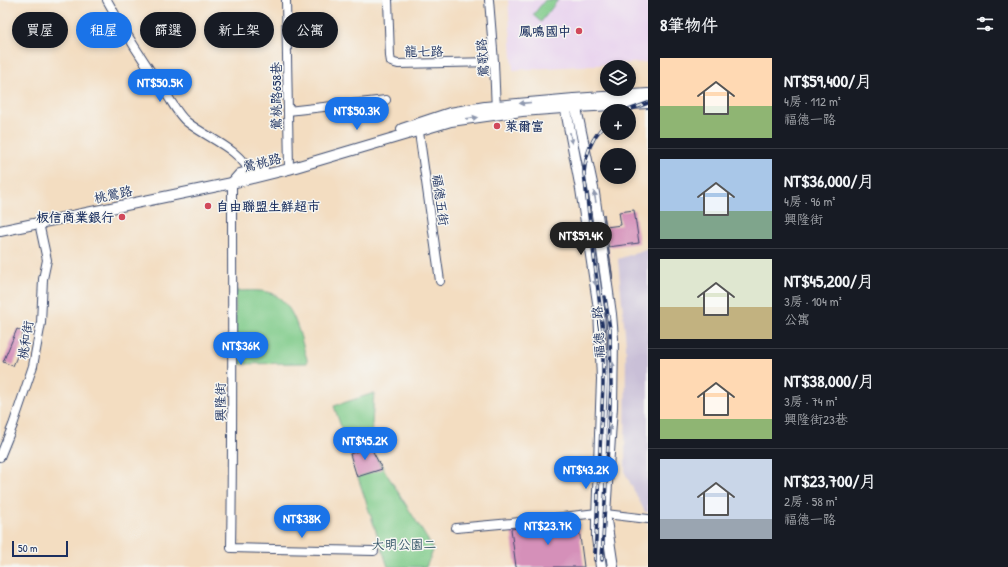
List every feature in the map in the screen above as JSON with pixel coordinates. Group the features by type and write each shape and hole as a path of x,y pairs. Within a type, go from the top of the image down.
{"main road":[{"name":"鶯桃路","path":"232,183 240,174 251,175 288,166 418,127 450,113 570,103 648,94"},
{"name":"鶯桃路","path":"570,103 648,103"},
{"name":"福德一路","path":"570,103 593,261 600,321 601,514 597,538 601,567"},
{"name":"桃鶯路","path":"0,231 232,183"},
{"name":"福德一路","path":"601,514 613,567"}],"street":[{"path":"107,0 145,64 185,121 208,137 234,152 247,167 251,175"},
{"name":"鶯桃路658巷","path":"286,0 288,166"},
{"name":"龍七路","path":"388,0 391,62 398,64 494,62"},
{"name":"鶯歌路","path":"490,0 496,110"},
{"path":"288,111 386,100"},
{"name":"福德五街","path":"418,127 440,281"},
{"name":"興隆街","path":"232,183 233,456 231,548 374,551"},
{"name":"桃和街","path":"0,457 13,425 33,366 41,323 43,279 47,260 39,223"},
{"path":"456,528 601,514 648,519"}],"shaded area":[{"name":"鳳鳴國中","path":"508,0 648,0 648,62 636,63 636,60 600,60 600,65 513,70"},
{"path":"648,249 648,512 645,512 625,473 626,344 618,259"}],"green space":[{"path":"545,0 558,0 541,22 533,15"},
{"path":"235,291 264,291 281,299 292,314 296,323 307,363 239,364 236,359"},
{"name":"大明公園二","path":"374,393 371,440 375,455 431,545 433,551 426,567 388,567 334,406"}],"building":[{"path":"634,210 639,243 608,247 604,214 606,227 621,225 619,212"},
{"path":"17,329 24,332 20,341 23,342 13,366 3,362"},
{"path":"369,444 382,469 357,477 350,454 358,451 357,448"},
{"path":"578,521 584,567 516,567 511,529"}],"railway":[{"path":"636,107 648,103"},
{"path":"595,560 603,385 603,332 584,173 590,146 600,130"},
{"path":"602,560 611,385 610,329 605,297"}],"place":[{"name":"鳳鳴國中","path":"579,31"},
{"name":"萊爾富","path":"497,126"},
{"name":"自由聯盟生鮮超市","path":"208,206"},
{"name":"板信商業銀行","path":"122,217"}]}
